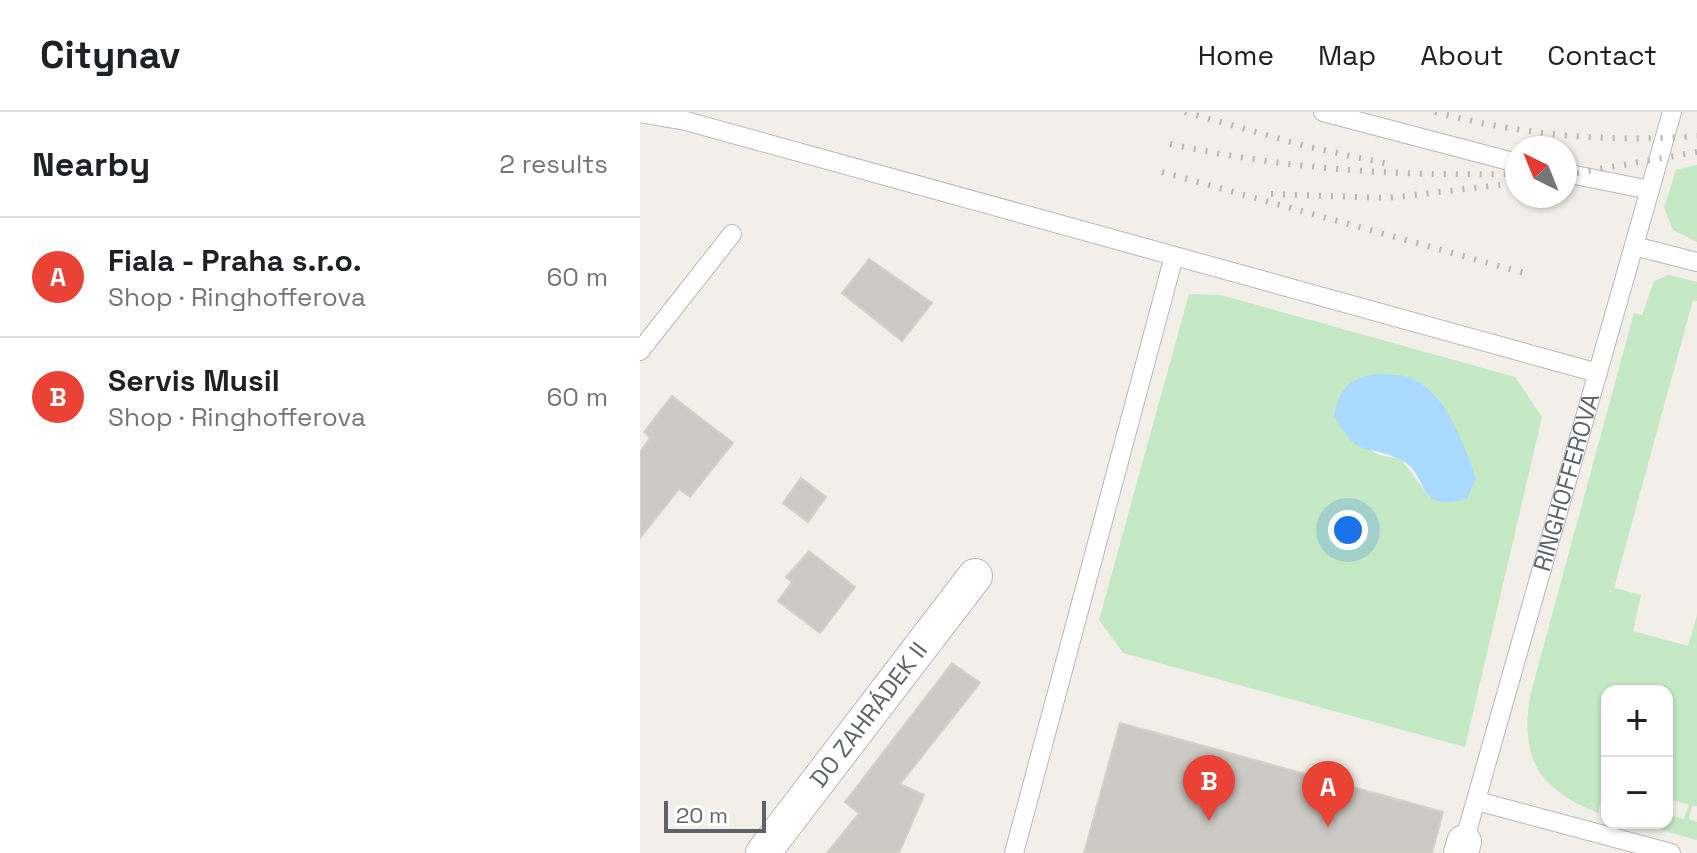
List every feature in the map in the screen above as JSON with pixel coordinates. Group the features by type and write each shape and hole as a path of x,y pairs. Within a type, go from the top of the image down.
{"street":[{"name":"DO ZAHRÁDEK II","path":"763,853 975,576"}],"lane":[{"path":"1323,112 1505,160"},
{"name":"RINGHOFFEROVA","path":"1462,848 1672,112"},
{"path":"640,113 686,121 1598,373"},
{"path":"1577,175 1650,190"},
{"path":"640,351 732,234"},
{"path":"1634,246 1697,262"},
{"path":"1014,853 1174,256"},
{"path":"1477,801 1671,853"}],"green space":[{"path":"1697,165 1697,242 1673,230 1664,208 1676,170"},
{"path":"1669,275 1697,282 1697,301 1693,300 1614,588 1641,595 1633,631 1688,646 1697,615 1697,806 1692,806 1689,819 1697,822 1697,840 1658,829 1673,829 1673,816 1684,819 1689,805 1673,800 1673,685 1601,685 1601,801 1598,813 1561,794 1548,782 1538,770 1528,738 1530,696 1634,313 1642,315 1654,281"},
{"path":"1189,294 1221,295 1515,377 1542,417 1465,747 1123,653 1099,620","holes":["1345,435 1476,478 1430,498 1401,459 1379,455"]}],"water":[{"path":"1377,374 1408,377 1421,384 1443,406 1459,435 1476,478 1467,499 1437,501 1424,490 1409,465 1387,454 1362,448 1342,429 1334,415 1343,391 1359,378"}],"building":[{"path":"869,259 932,303 902,341 842,293"},
{"path":"672,396 733,443 690,497 679,489 640,538 640,452 650,438 644,432"},
{"path":"801,478 826,497 808,522 783,503"},
{"path":"809,551 855,587 820,633 778,601 792,582 786,577"},
{"path":"952,663 980,683 900,784 924,795 899,853 827,853 859,813 845,802"},
{"path":"1120,723 1443,812 1432,853 1084,853"}],"railway":[{"path":"1185,112 1309,147 1393,165"},
{"path":"1435,112 1533,132 1565,135 1598,138 1697,136"},
{"path":"1170,144 1256,160 1339,169 1422,174 1505,174"},
{"path":"1577,173 1697,152"},
{"path":"1162,172 1524,273"},
{"path":"1271,194 1387,198 1505,184"}],"place":[{"name":"Servis Musil","path":"1209,821"},
{"name":"Fiala - Praha s.r.o.","path":"1328,827"}]}
